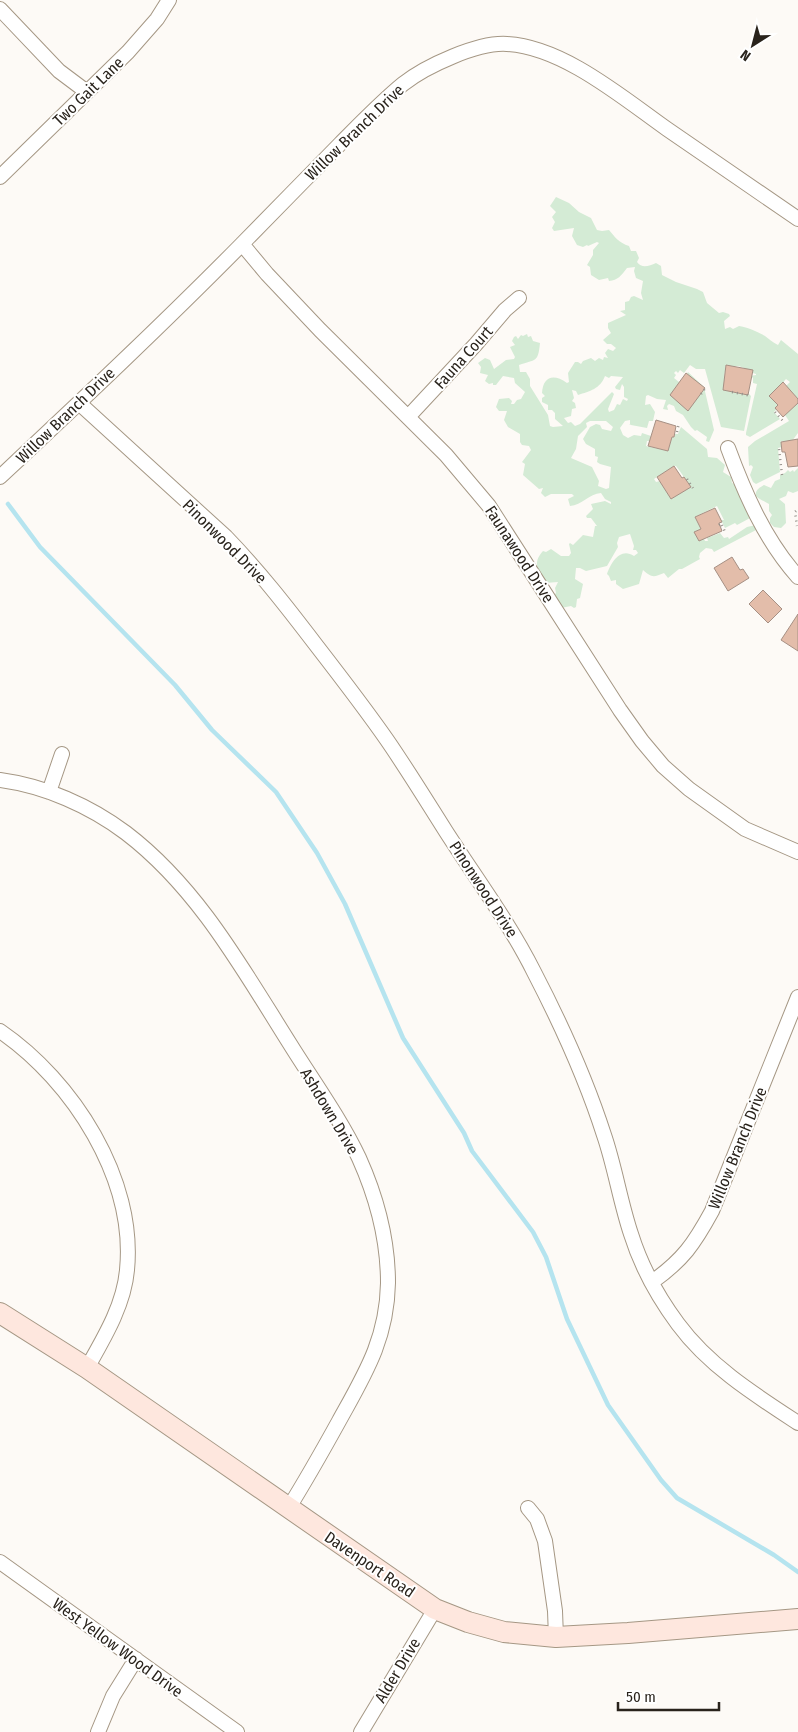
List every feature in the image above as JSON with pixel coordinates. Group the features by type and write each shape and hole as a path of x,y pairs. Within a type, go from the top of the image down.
{"street":[{"name":"Two Gait Lane","path":"0,177 148,31 169,0"},
{"path":"0,10 60,70 86,92"},
{"name":"Willow Branch Drive","path":"0,476 79,403 242,244 374,110 418,74 472,48 487,44 507,44 530,47 559,58 612,91 798,220"},
{"name":"Faunawood Drive","path":"242,244 320,330 446,455 489,506 620,710 642,742 663,766 689,789 745,830 798,852"},
{"name":"Fauna Court","path":"408,417 505,310 520,298"},
{"name":"Pinonwood Drive","path":"79,403 248,559 387,740 535,972 600,1121 630,1232 652,1282 668,1310 698,1348 718,1366 760,1399 798,1423"},
{"path":"728,448 746,493 768,538 798,578"},
{"path":"49,792 62,754"},
{"name":"Ashdown Drive","path":"0,780 49,792 102,816 127,834 163,865 194,900 240,964 335,1115 358,1157 373,1195 384,1233 387,1262 387,1300 381,1335 369,1367 308,1477 288,1508"},
{"name":"Willow Branch Drive","path":"652,1282 672,1268 686,1254 699,1236 712,1211 798,996"},
{"path":"0,1031 32,1055 53,1077 78,1110 109,1167 121,1202 128,1245 127,1271 122,1294 113,1317 87,1368"},
{"name":"Davenport Road","path":"0,1313 87,1368 435,1609 468,1622 504,1632 556,1637 798,1619"},
{"path":"528,1508 537,1519 545,1541 555,1611 556,1637"},
{"name":"West Yellow Wood Drive","path":"0,1562 237,1732"},
{"name":"Alder Drive","path":"361,1732 435,1609"},
{"path":"98,1732 118,1686 136,1660"}],"path":[{"path":"701,394 706,387"},
{"path":"732,392 751,396"},
{"path":"775,412 783,421"},
{"path":"677,432 679,423"},
{"path":"782,449 779,449 782,474"},
{"path":"687,479 693,488"},
{"path":"796,511 797,526"},
{"path":"719,525 721,523 726,534"}],"green space":[{"path":"556,197 569,203 579,212 591,218 597,230 609,230 625,245 629,246 631,251 636,251 639,258 637,262 641,266 656,263 661,266 662,275 703,292 707,303 719,313 729,314 730,316 724,321 725,329 730,327 733,329 739,326 749,329 762,334 778,345 781,340 798,354 798,399 786,386 790,382 786,379 783,383 777,409 774,412 780,419 750,437 746,433 757,384 753,383 753,378 750,376 756,374 741,367 726,365 724,378 745,390 751,396 744,431 721,427 705,369 696,369 690,365 684,373 680,370 678,373 676,371 674,373 676,375 674,378 679,382 704,389 714,430 709,442 706,441 707,437 691,427 683,415 676,411 674,406 669,404 667,406 668,410 663,409 666,400 646,396 645,405 650,404 655,412 653,421 649,421 647,428 631,425 629,424 630,420 625,421 620,428 623,435 628,438 634,435 641,436 642,433 651,436 646,446 668,451 672,437 678,434 681,427 707,449 708,457 717,458 725,465 723,472 731,477 732,483 737,485 752,517 737,525 735,523 725,528 721,520 724,520 717,506 695,517 701,529 694,532 705,541 708,541 707,538 720,533 724,538 728,537 729,539 747,527 756,525 758,529 714,552 712,549 706,548 700,553 700,559 679,569 668,578 664,573 652,576 643,570 639,584 623,589 616,584 616,580 611,581 607,574 614,561 620,555 624,553 634,556 638,553 636,550 633,550 634,546 630,534 619,537 618,547 607,566 586,571 576,568 575,579 583,584 580,598 577,599 576,607 574,608 571,606 561,608 553,596 556,593 555,588 558,582 545,583 538,571 538,559 543,551 546,552 551,549 561,556 569,556 571,553 570,543 573,545 583,535 593,537 595,526 597,526 591,518 586,516 593,509 591,504 605,501 611,504 611,502 605,499 601,493 570,506 568,499 574,496 572,494 551,494 545,497 541,493 543,488 539,489 523,475 525,464 522,462 531,450 529,446 522,445 520,434 508,427 504,420 507,411 499,411 496,407 499,399 509,398 512,401 511,404 514,404 517,400 521,399 525,392 515,383 514,378 503,376 496,385 493,385 493,383 489,384 485,381 488,375 480,373 481,367 478,363 485,358 490,360 494,369 506,360 514,359 515,357 510,347 515,345 512,341 514,337 516,336 518,339 521,335 527,334 528,337 531,336 533,341 540,343 538,354 533,361 519,365 520,372 526,372 530,379 530,386 548,415 550,426 563,426 555,419 555,413 552,410 548,410 548,405 542,402 542,398 545,396 542,393 544,383 550,378 557,378 567,383 569,382 568,373 575,362 581,364 583,361 591,358 595,361 599,358 603,360 604,357 608,358 605,353 608,349 613,351 616,348 603,340 611,333 608,323 626,315 620,311 625,310 625,302 629,301 631,297 634,296 643,300 641,293 643,281 636,278 635,267 627,268 615,280 609,281 608,278 599,280 591,275 590,267 587,265 593,255 593,250 599,243 583,247 577,245 572,236 574,228 554,231 552,228 555,222 552,217 556,212 550,206","holes":["605,376 609,378 611,376 623,377 615,387 620,390 622,384 624,387 624,397 628,399 627,401 623,399 620,405 617,404 614,410 609,412 608,409 614,394 612,392 580,424 575,426 571,422 568,423 564,418 571,416 572,409 576,408 575,403 572,401 574,398 572,390 576,391 578,395 590,391 597,387","590,421 606,421 613,427 611,431 602,429 600,425 596,424 590,427 583,439 586,444 595,449 595,456 598,457 597,462 611,467 609,488 606,489 598,486 599,481 592,467 571,458 576,449 578,436 587,427 586,423","676,466 690,487 671,499 660,481 656,482 654,479"]},
{"path":"688,372 704,387 687,374"},
{"path":"798,403 798,433 792,441 781,441 782,447 778,448 780,472 756,484 750,475 753,467 749,466 748,447 789,421 785,415"},
{"path":"798,468 798,491 793,493 788,491 786,496 779,499 785,504 786,523 781,528 774,527 770,523 772,515 769,511 769,504 756,496 756,492 764,485 771,488 775,481 780,479 780,475 788,470 790,472 793,470 794,472"}],"building":[{"path":"726,365 753,370 748,395 723,390"},
{"path":"686,373 705,388 688,411 670,395"},
{"path":"783,382 798,399 798,403 783,417 775,408 778,405 769,396"},
{"path":"656,420 676,426 668,451 648,446"},
{"path":"798,439 798,466 788,467 785,452 782,452 781,442"},
{"path":"674,466 691,487 671,499 657,477"},
{"path":"715,508 722,522 719,523 722,531 699,541 694,532 701,529 695,517"},
{"path":"732,557 740,570 743,569 749,578 728,591 714,568"},
{"path":"763,590 782,609 768,623 749,604"},
{"path":"798,614 798,651 781,640"}],"waterway":[{"path":"8,504 40,547 175,685 212,730 276,792 317,853 345,904 403,1038 464,1133 472,1151 533,1232 546,1257 567,1319 608,1405 661,1480 677,1498 774,1555 798,1572"}]}
